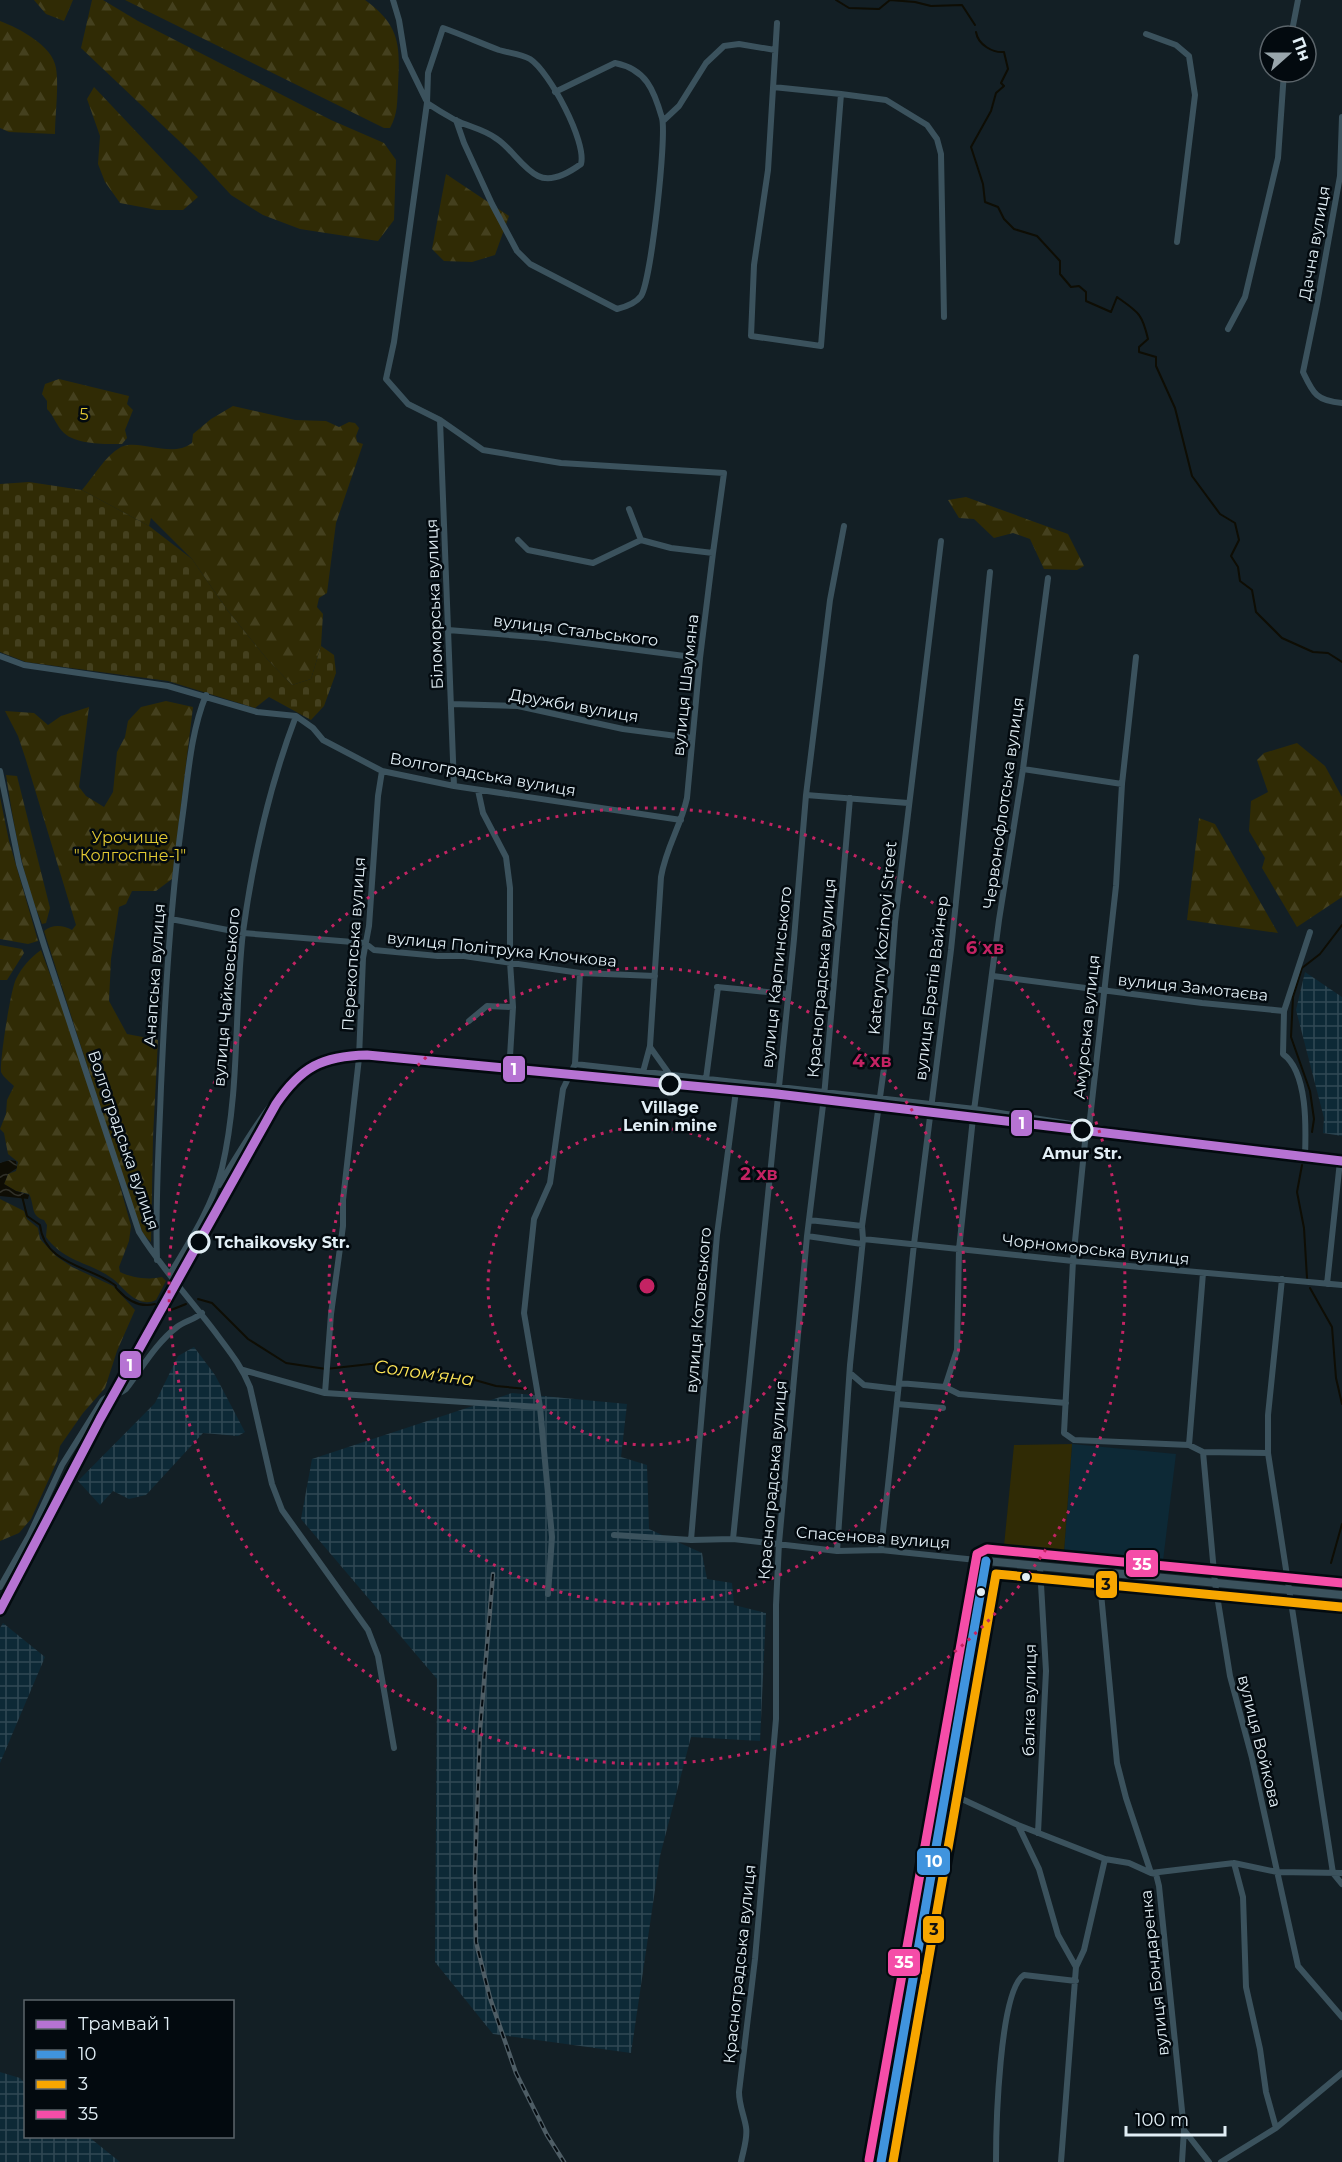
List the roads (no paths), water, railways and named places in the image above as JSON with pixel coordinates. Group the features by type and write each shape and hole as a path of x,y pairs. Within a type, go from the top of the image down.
{"street":[{"path":"393,0 405,57 427,103 456,120 476,126 499,140 539,177 550,178 564,175 581,164 582,158 579,138 555,92 530,59 443,28 428,72 427,103 394,342 386,379 408,404 440,420"},
{"path":"1293,24 1298,0"},
{"path":"777,23 768,170 754,265 751,336 821,346 842,94"},
{"path":"1146,34 1176,45 1189,56 1195,95 1177,242"},
{"path":"663,121 679,106 706,63 724,46 740,44 775,50"},
{"path":"456,120 492,204 517,251 530,264 617,309 628,306 641,296 647,278 654,238 663,121 653,91 642,74 625,65 615,63 555,92"},
{"path":"1228,328 1245,297 1278,158 1283,84"},
{"path":"773,87 886,100 927,125 937,139 941,154 944,317"},
{"name":"Дачна вулиця","path":"1342,117 1340,176 1303,372 1314,394 1333,402 1342,403"},
{"name":"вулиця Шаумяна","path":"440,420 483,450 561,463 724,473 700,658 687,798 681,820 664,859 659,898 650,1046 643,1072"},
{"name":"Біломорська вулиця","path":"440,420 454,786"},
{"path":"629,509 641,540"},
{"name":"вулиця Карпинського","path":"733,1539 806,795 830,600 844,526"},
{"path":"518,540 528,550 592,563 641,540 671,548 713,553"},
{"name":"Kateryny Kozinoyi Street","path":"837,1551 862,1226 885,1061 895,922 941,541"},
{"name":"вулиця Братів Вайнер","path":"881,1550 914,1244 951,950 990,572"},
{"name":"Червонофлотська вулиця","path":"945,1388 957,1350 959,1249 975,1109 999,920 1023,769 1048,578"},
{"name":"вулиця Стальського","path":"448,630 546,638 700,658"},
{"path":"0,656 24,665 168,686 206,695 257,712 296,716"},
{"name":"Амурська вулиця","path":"1136,657 1122,784 1116,886 1073,1261 1064,1433 1074,1440 1189,1445"},
{"name":"Анапська вулиця","path":"158,1260 156,1214 158,1146 171,919 192,746 200,709 206,695"},
{"name":"Дружби вулиця","path":"451,704 518,706 622,729 692,738"},
{"name":"Волгоградська вулиця","path":"296,716 313,728 324,740 382,771 478,790 681,820"},
{"name":"вулиця Чайковського","path":"170,1274 188,1244 212,1195 222,1168 230,1123 243,933 257,843 278,763 296,716"},
{"path":"1023,769 1122,784"},
{"name":"Волгоградська вулиця","path":"0,771 19,864 139,1232 242,1369 250,1387 272,1484 282,1510 368,1630 378,1656 394,1748"},
{"name":"Перекопська вулиця","path":"325,1393 331,1314 343,1226 343,1200 359,1057 363,958 369,926 378,796 382,771"},
{"path":"478,790 483,813 506,857 510,888 510,962 513,1007 509,1073"},
{"path":"806,795 908,803"},
{"name":"Красноградська вулиця","path":"741,2162 746,2124 739,2104 739,2092 776,1719 776,1605 779,1544 807,1236 824,1093 850,798"},
{"name":"вулиця Політрука Клочкова","path":"171,919 243,933 365,943 374,950 438,957 464,956 580,973 655,976"},
{"path":"1305,1156 1305,1101 1292,1064 1283,1054 1284,1011 1310,932"},
{"path":"548,1594 552,1537 540,1407 524,1313 534,1219 550,1183 563,1089 575,1064 580,973"},
{"name":"вулиця Замотаєва","path":"993,976 1202,1003 1284,1011"},
{"path":"706,1079 717,987 788,994"},
{"path":"469,1021 487,1006 513,1007"},
{"path":"650,1046 669,1075"},
{"path":"212,1195 274,1100 308,1070 331,1059 359,1057 567,1077"},
{"path":"575,1064 975,1109 1178,1142 1341,1161 1327,1284"},
{"name":"вулиця Котовського","path":"691,1540 717,1234 737,1083"},
{"path":"809,1220 862,1226"},
{"name":"Чорноморська вулиця","path":"807,1236 1342,1285"},
{"path":"1203,1273 1189,1445 1203,1452 1268,1453"},
{"path":"1282,1279 1268,1415 1268,1453 1333,1873 1342,1884"},
{"path":"0,1587 29,1536 62,1465 102,1401 126,1389 160,1343 180,1324 194,1319 201,1313"},
{"path":"242,1369 325,1393 540,1407"},
{"path":"850,1372 864,1385 945,1388 959,1394 1066,1403"},
{"path":"897,1404 943,1408"},
{"name":"вулиця Войкова","path":"1203,1452 1215,1583 1230,1676 1252,1758 1298,1966 1342,2017"},
{"name":"Спасенова вулиця","path":"614,1535 691,1540 733,1539 837,1551 881,1550 986,1561"},
{"path":"881,2162 986,1561 1342,1595"},
{"name":"балка вулиця","path":"1038,1833 1046,1671 1040,1567"},
{"name":"вулиця Бондаренка","path":"1099,1572 1117,1763 1151,1873 1156,1874 1159,1886 1184,2130 1182,2162"},
{"path":"944,1793 1105,1859 1129,1863 1151,1873 1234,1863 1277,1872 1342,1872"},
{"path":"1018,1825 1039,1869 1058,1935 1077,1966"},
{"path":"1061,2162 1077,1966 1084,1950 1105,1859"},
{"path":"1234,1863 1243,1898 1246,1987 1260,2049 1266,2092 1276,2128"},
{"path":"996,2162 998,2090 1010,2002 1018,1978 1024,1975 1076,1981"},
{"path":"1221,2162 1276,2128 1342,2073"},
{"path":"1184,2130 1209,2162"}],"water":[{"path":"16,1161 17,1168 8,1174 4,1184 29,1195 28,1199 0,1196 0,1163"}],"waterway":[{"path":"836,0 849,8 879,9 890,0 931,6 962,5 975,25"},
{"path":"976,32 977,37 987,47 1004,52 1008,69 1001,83 1004,86 996,93 991,111 971,147 983,184 985,202 998,207 1004,219 1014,229 1037,236 1060,261 1060,274 1071,287 1079,286 1086,292 1086,301 1111,312 1117,297 1138,314 1144,324 1148,339 1139,347 1139,352 1156,357 1156,366 1175,408 1192,476 1220,514 1235,523 1239,540 1231,556 1238,567 1240,581 1252,590 1256,612 1282,638 1313,652 1328,653 1342,662"},
{"path":"1312,1132 1314,1119 1310,1091 1291,1037 1293,997 1302,968 1320,954 1342,925"},
{"path":"1302,1165 1297,1192 1304,1228 1307,1278"},
{"path":"22,1196 27,1216 40,1225 43,1238 58,1256 112,1283 135,1303 155,1304"},
{"path":"1310,1288 1332,1327 1336,1378 1342,1404"},
{"name":"Солом'яна","path":"198,1299 212,1303 248,1339 286,1363 326,1369 379,1363 412,1370 425,1376 457,1375 496,1386 527,1389"},
{"name":"Солом'яна","path":"166,1309 171,1310 186,1304"},
{"path":"1331,1563 1342,1524"}],"railway":[{"path":"493,1574 480,1730 475,1872 476,1942 490,1998 516,2073 547,2135 564,2162"}],"tram line":[{"name":"1","path":"0,1610 100,1419 276,1104 304,1072 325,1061 367,1055 777,1094 1342,1161"}],"place":[{"name":"Village Lenin mine","path":"670,1084"},
{"name":"Amur Str.","path":"1082,1130"},
{"name":"Tchaikovsky Str.","path":"199,1242"}],"park label":[{"name":"5","path":"84,414"},
{"name":"Урочище \"Колгоспне-1\"","path":"130,846"}]}
